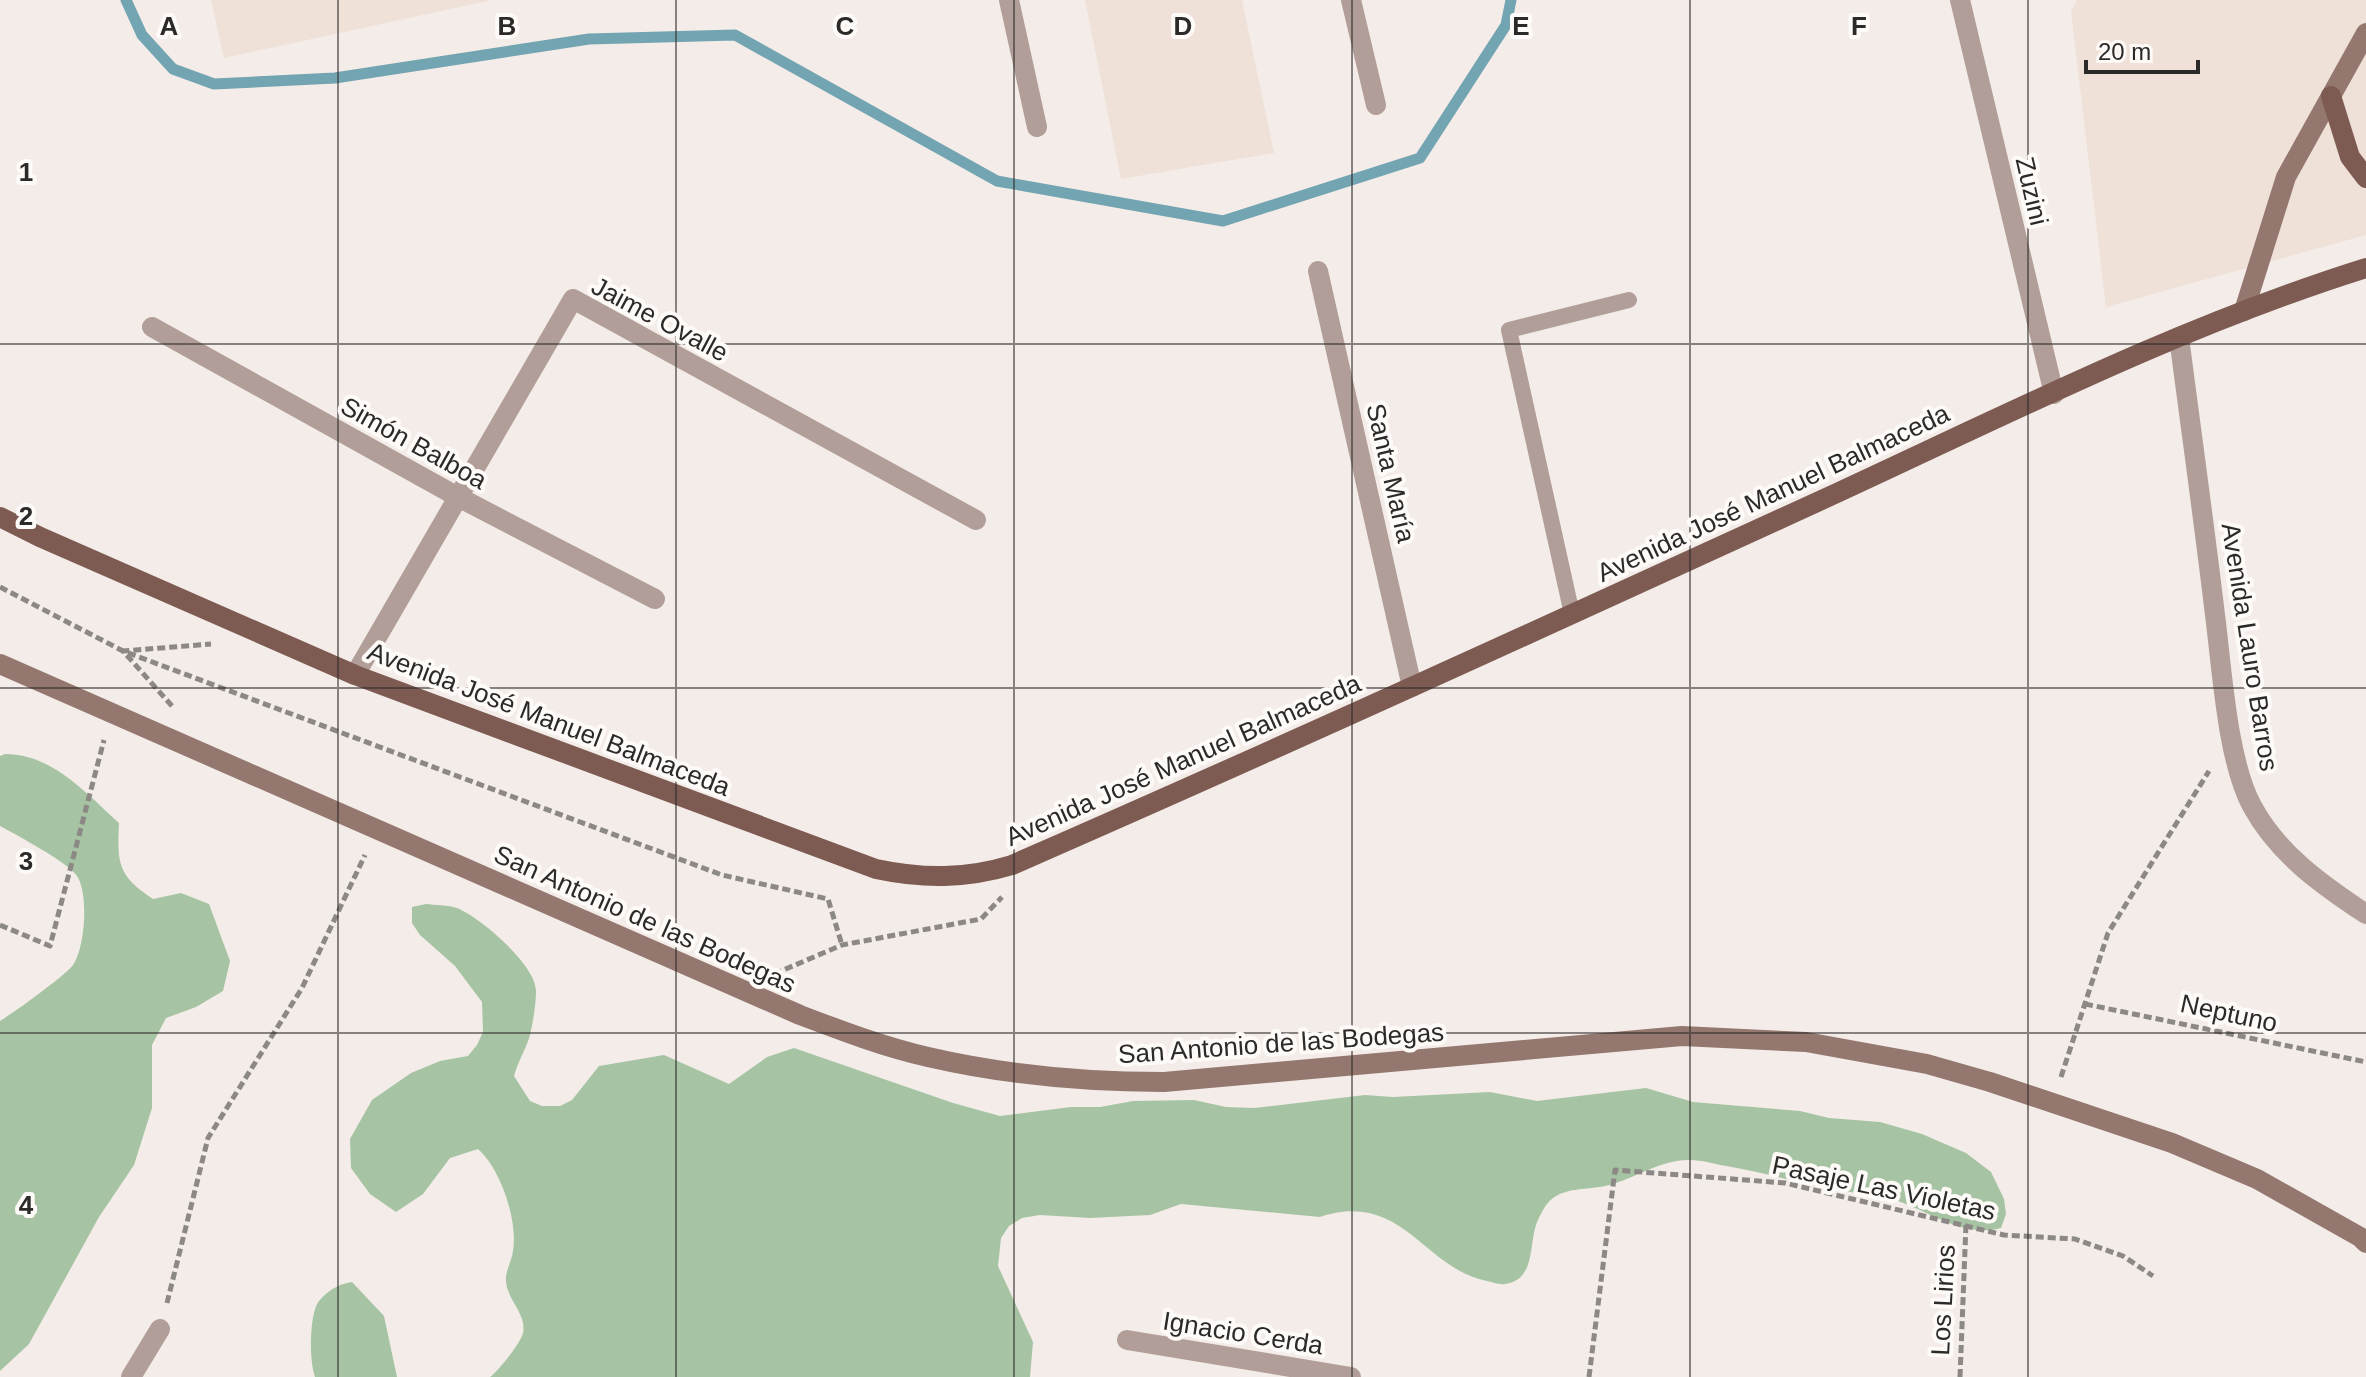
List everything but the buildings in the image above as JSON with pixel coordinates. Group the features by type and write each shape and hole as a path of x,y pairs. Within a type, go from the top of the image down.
{"main road":[{"path":"2331,96 2350,157 2366,178"},
{"name":"Avenida José Manuel Balmaceda","path":"0,517 355,675 876,869 908,876 940,878 972,875 1012,865 1412,687 2179,337 2366,268"}],"street":[{"path":"1009,0 1037,127"},
{"path":"1351,0 1376,105"},
{"name":"Zuzini","path":"1960,0 2054,394"},
{"path":"2244,311 2286,177 2366,33"},
{"name":"Santa María","path":"1318,271 1412,687"},
{"name":"Jaime Ovalle","path":"355,675 573,299 976,520"},
{"name":"Simón Balboa","path":"152,327 458,497 655,599"},
{"name":"Avenida Lauro Barros","path":"2179,337 2237,762 2251,805 2278,845 2334,894 2366,914"},
{"name":"San Antonio de las Bodegas","path":"0,664 800,1015 901,1049 992,1070 1106,1082 1221,1079 1682,1036 1806,1042 1927,1064 2172,1143 2257,1179 2366,1243"},
{"path":"131,1377 160,1329"},
{"name":"Ignacio Cerda","path":"1127,1340 1351,1377"}],"lane":[{"path":"1572,614 1509,330 1629,300"}],"path":[{"path":"0,587 123,651 722,875 828,899 842,945"},
{"path":"123,651 215,644"},
{"path":"123,651 181,716"},
{"path":"0,925 50,946 112,712"},
{"path":"2052,1104 2108,933 2197,787 2232,739"},
{"path":"160,1329 208,1138 302,988 377,828"},
{"path":"740,988 842,945 981,919 1001,900 1012,865"},
{"name":"Neptuno","path":"2085,1003 2366,1062"},
{"name":"Pasaje Las Violetas","path":"1589,1377 1615,1170 1785,1183 2004,1235 2075,1239 2123,1256 2153,1276"},
{"name":"Los Lirios","path":"1960,1377 1966,1224"}],"shaded area":[{"path":"211,0 492,0 224,58"},
{"path":"1085,0 1242,0 1274,153 1121,179"},
{"path":"2077,0 2366,0 2366,235 2106,307 2071,12"}],"green space":[{"path":"0,756 22,756 53,768 81,788 119,823 122,868 141,891 153,899 181,893 209,904 230,961 223,991 196,1007 166,1018 152,1045 152,1108 134,1165 99,1217 29,1344 0,1371 0,1021 73,965 84,921 81,884 72,870 0,826"},
{"path":"426,904 453,907 479,921 505,943 534,980 535,1007 530,1035 514,1076 530,1101 542,1106 560,1106 572,1100 599,1066 664,1055 729,1084 767,1057 794,1048 1000,1116 1133,1101 1194,1100 1226,1107 1254,1108 1365,1095 1393,1097 1490,1092 1537,1101 1646,1088 1693,1102 1800,1111 1829,1118 1880,1122 1922,1134 1966,1153 1991,1172 2004,1199 2006,1214 2001,1228 1974,1230 1891,1199 1704,1161 1680,1160 1609,1185 1568,1191 1553,1198 1545,1206 1537,1223 1529,1261 1522,1276 1503,1284 1465,1273 1445,1262 1392,1222 1372,1214 1348,1211 1320,1217 1181,1204 1150,1215 1090,1218 1040,1215 1022,1218 1009,1226 1001,1238 998,1266 1033,1342 1030,1377 490,1377 523,1333 520,1313 506,1281 513,1251 513,1225 506,1196 494,1169 478,1149 450,1158 423,1194 396,1212 370,1194 351,1168 350,1139 372,1100 411,1073 440,1061 468,1056 483,1032 482,1002 455,966 420,935 412,923 412,907"},
{"path":"352,1282 384,1316 397,1377 315,1377 311,1338 316,1307 330,1291"}],"waterway":[{"path":"126,0 142,35 173,69 214,84 335,78 589,39 735,35 997,181 1223,221 1420,158 1506,25 1511,0"}]}
